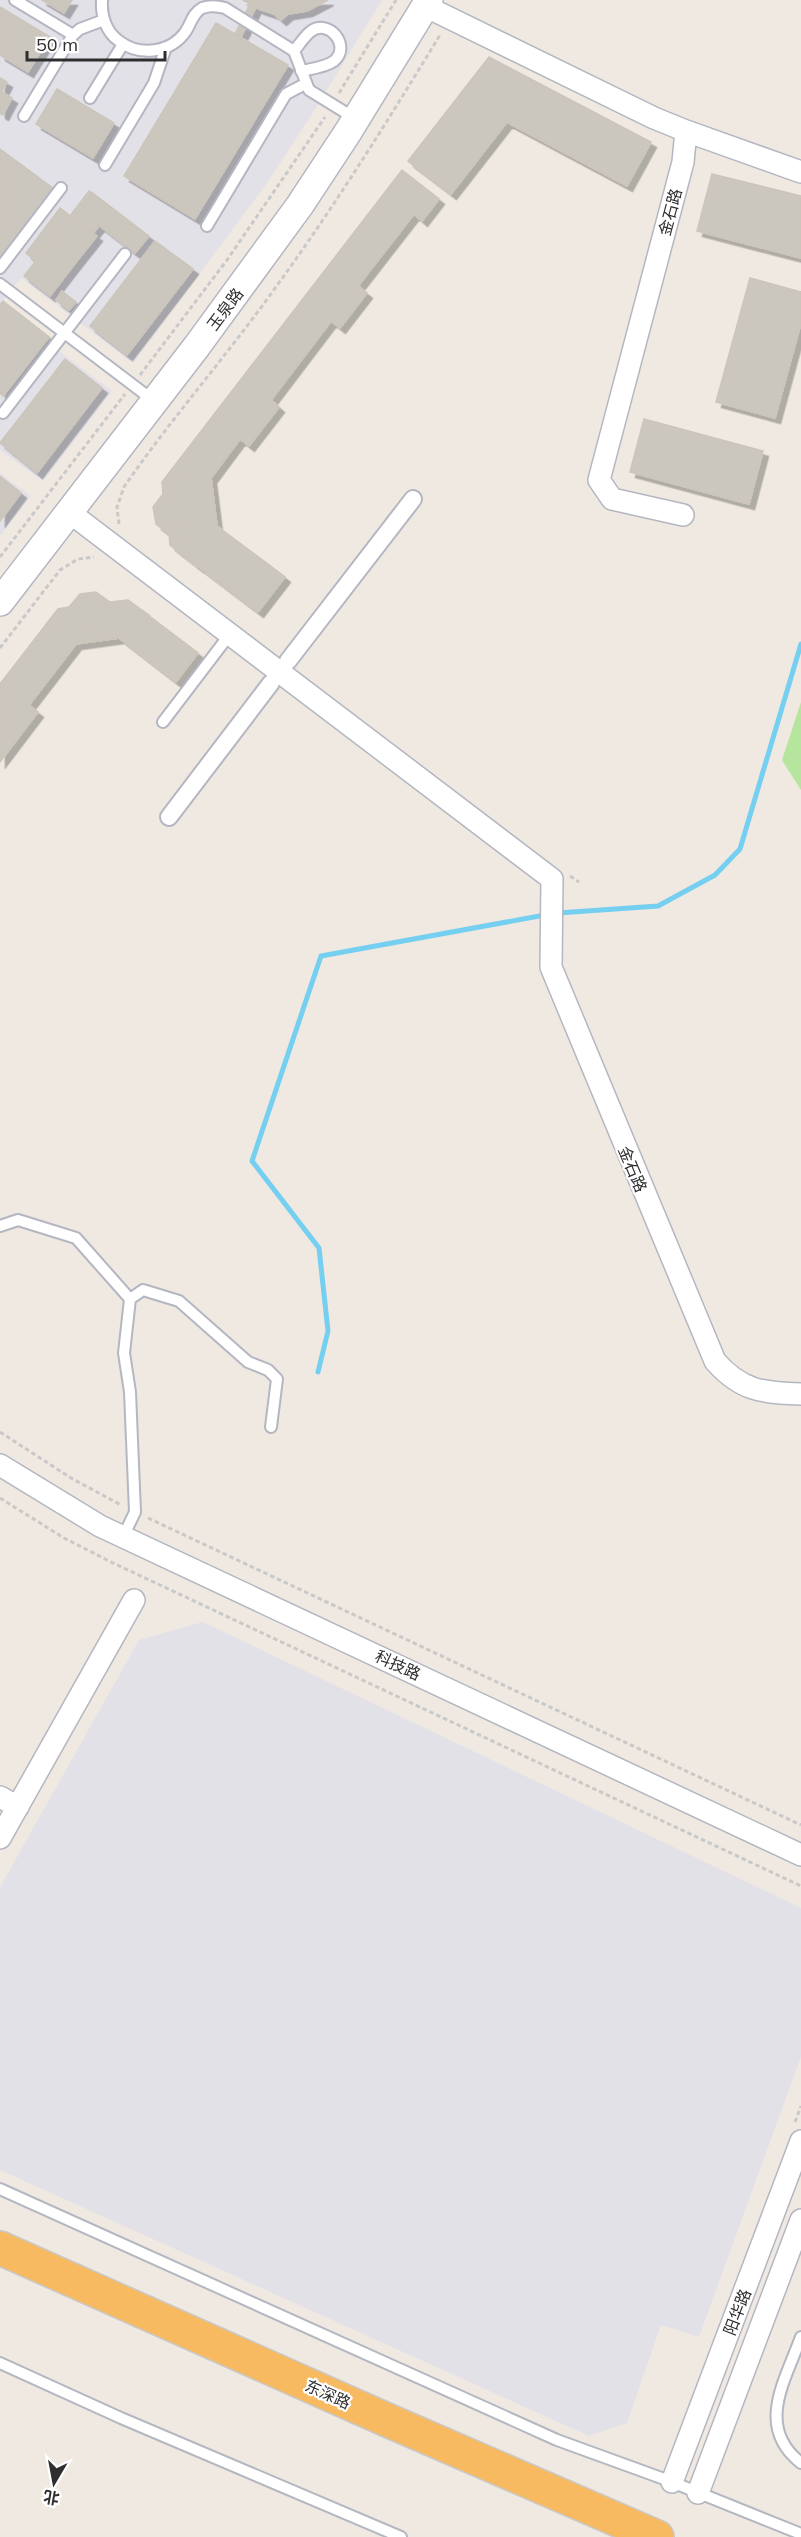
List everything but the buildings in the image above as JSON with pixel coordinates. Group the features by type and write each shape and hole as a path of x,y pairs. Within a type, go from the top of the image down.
{"highway":[{"name":"东深路","path":"0,2248 657,2537"},
{"name":"东深路","path":"0,2265 602,2537"}],"street":[{"path":"427,3 654,118 801,172"},
{"name":"玉泉路","path":"0,602 249,276 300,205 427,3"},
{"name":"金石路","path":"683,514 612,499 599,480 683,162 686,131"},
{"path":"288,661 413,499"},
{"path":"69,512 230,634 561,877"},
{"path":"169,817 271,683"},
{"name":"金石路","path":"561,877 551,967 705,1341 715,1361 729,1377 739,1383 772,1394 801,1394"},
{"name":"科技路","path":"0,1465 78,1514 123,1537 801,1855"},
{"path":"0,1838 9,1802 134,1600"},
{"name":"阳华路","path":"672,2482 801,2141"},
{"name":"阳华路","path":"698,2493 801,2220"}],"lane":[{"path":"15,0 73,35"},
{"path":"102,0 104,20 110,32 123,44 140,51 166,47 181,37 199,10 214,6 225,8 294,51 301,63 305,84 314,94 356,119"},
{"path":"24,116 73,35 80,29 104,20"},
{"path":"294,51 308,33 319,28 331,30 339,40 339,52 332,62 302,71"},
{"path":"90,98 123,44"},
{"path":"105,165 154,83 166,47"},
{"path":"207,226 286,94 305,84"},
{"path":"0,268 61,188"},
{"path":"3,413 125,254"},
{"path":"0,284 154,401"},
{"path":"163,722 230,634"},
{"path":"0,1226 18,1220 76,1238 130,1299 124,1353 130,1392 135,1512 123,1537"},
{"path":"130,1299 143,1290 179,1301 248,1362 268,1370 278,1379 271,1427"},
{"path":"0,2189 558,2440 672,2482 801,2534"},
{"path":"784,2235 801,2242"},
{"path":"801,2337 779,2396 776,2413 777,2429 784,2445 801,2463"},
{"path":"0,2363 121,2418 401,2537"}],"path":[{"path":"336,99 396,0"},
{"path":"121,528 117,507 124,487 323,221 372,147 451,17"},
{"path":"0,557 227,260 330,108"},
{"path":"561,877 579,882"},
{"path":"0,1432 81,1484 135,1512 801,1825"},
{"path":"0,1498 64,1538 111,1562 801,1886"}],"shaded area":[{"path":"0,0 382,0 267,183 133,363 21,278 3,301 49,337 46,341 112,391 43,481 0,450"},
{"path":"0,473 31,496 0,536"},
{"path":"203,1622 801,1908 801,2057 699,2337 661,2325 627,2423 589,2436 0,2170 0,1887 139,1640"}],"green space":[{"path":"801,702 801,790 782,760"}],"waterway":[{"path":"558,913 658,906 715,875 740,849 801,644"},
{"path":"318,1372 328,1331 319,1248 252,1161 321,956 545,915"}]}
